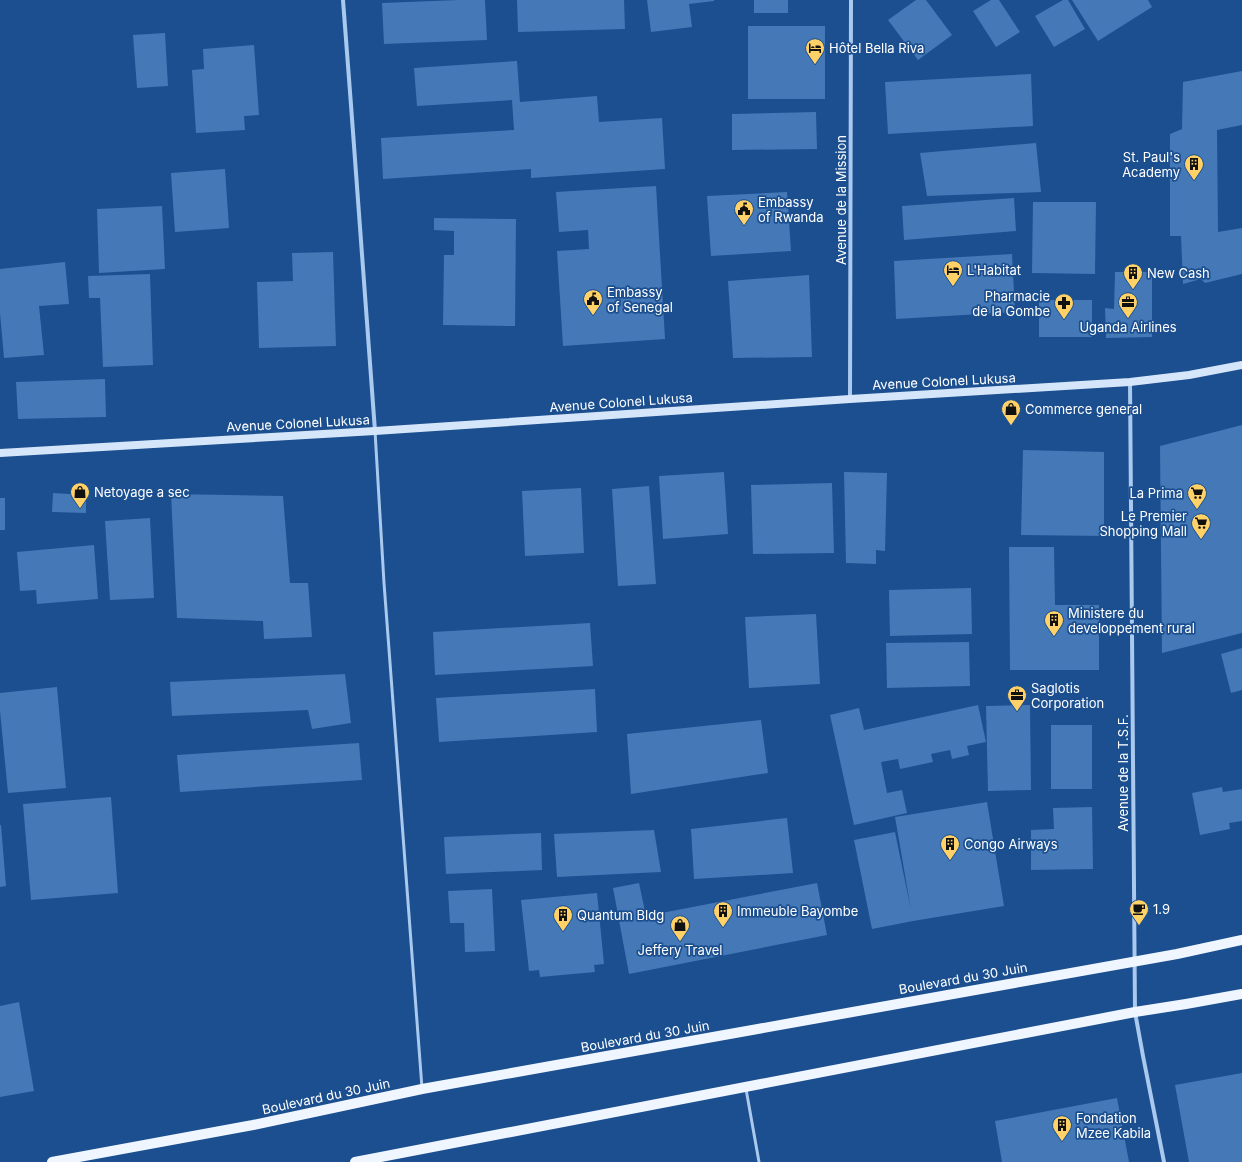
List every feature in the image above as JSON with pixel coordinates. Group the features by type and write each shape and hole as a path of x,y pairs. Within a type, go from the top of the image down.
{"main road":[{"name":"Avenue Colonel Lukusa","path":"0,453 375,431 1130,382 1242,365"},
{"name":"Boulevard du 30 Juin","path":"52,1162 253,1125 422,1089 1134,960 1177,954 1242,940"},
{"path":"355,1162 1135,1012 1242,994"}],"street":[{"path":"343,0 375,431"},
{"name":"Avenue de la Mission","path":"850,399 851,0"},
{"name":"Avenue de la T.S.F.","path":"1130,382 1135,1012 1164,1162"}],"lane":[{"path":"375,431 384,583 422,1089"},
{"path":"745,1087 760,1162"}],"building":[{"path":"485,0 487,40 384,44 382,3"},
{"path":"517,0 624,0 625,29 518,32"},
{"path":"647,0 714,1 689,4 692,27 651,32"},
{"path":"754,0 788,0 788,13 754,13"},
{"path":"916,0 926,0 952,35 918,60 888,20"},
{"path":"991,0 999,0 1020,32 996,47 973,11"},
{"path":"1063,0 1068,0 1085,29 1054,47 1035,16"},
{"path":"1072,0 1148,0 1152,7 1098,41"},
{"path":"748,26 825,26 825,99 748,99"},
{"path":"165,33 168,86 137,88 133,35"},
{"path":"254,45 259,115 244,116 245,130 196,133 192,70 204,69 203,49"},
{"path":"517,61 520,102 597,96 599,122 662,118 665,169 531,178 531,169 383,179 381,138 514,130 512,100 417,106 414,68"},
{"name":"St. Paul's Academy","path":"1242,71 1242,125 1217,130 1218,232 1242,228 1242,274 1205,283 1201,279 1183,284 1181,236 1170,236 1170,134 1182,129 1183,82"},
{"path":"1031,74 1033,126 888,134 885,82"},
{"path":"816,112 817,149 732,150 732,114"},
{"path":"1036,143 1041,192 927,196 920,153"},
{"path":"225,169 229,228 175,232 171,173"},
{"path":"656,186 665,339 563,346 557,251 589,249 588,230 559,232 556,192"},
{"path":"787,192 791,251 711,256 707,196"},
{"path":"1014,198 1016,231 904,240 902,206"},
{"path":"1033,202 1096,202 1095,274 1032,273"},
{"path":"162,206 165,269 99,273 97,209"},
{"path":"434,218 516,219 515,326 443,325 444,255 454,255 454,231 434,230"},
{"path":"333,252 336,346 259,348 257,282 293,281 292,253"},
{"path":"1012,254 1015,312 896,319 894,261"},
{"path":"65,262 69,304 39,306 44,355 4,358 0,313 0,269"},
{"name":"New Cash","path":"1115,272 1152,272 1152,337 1106,338 1105,308 1114,309"},
{"path":"150,274 153,365 103,367 100,298 89,298 88,276"},
{"path":"809,275 812,357 733,358 728,281"},
{"path":"1039,300 1092,300 1092,337 1039,337"},
{"path":"105,379 106,417 18,419 16,382"},
{"name":"Le Premier Shopping Mall","path":"1242,425 1242,633 1162,653 1160,446"},
{"path":"1023,450 1104,452 1104,536 1021,535"},
{"path":"724,472 728,534 663,539 659,476"},
{"path":"844,472 887,473 885,551 876,550 876,564 846,563"},
{"path":"832,483 834,553 753,554 751,485"},
{"path":"649,486 656,584 618,586 612,489"},
{"path":"581,488 584,553 525,556 522,491"},
{"path":"53,493 86,495 86,513 52,512"},
{"path":"171,494 283,496 290,583 308,583 312,637 264,639 263,621 177,618"},
{"path":"0,498 5,498 5,530 0,530"},
{"path":"150,518 154,598 110,600 105,521"},
{"path":"94,545 98,599 37,604 36,590 20,591 17,552"},
{"name":"Ministere du developpement rural","path":"1009,547 1054,547 1055,605 1099,605 1099,670 1010,670"},
{"path":"971,588 972,634 890,636 889,590"},
{"path":"816,614 820,684 749,688 745,617"},
{"path":"590,623 593,666 435,675 433,632"},
{"path":"969,642 970,686 887,688 886,643"},
{"path":"1242,648 1242,690 1231,693 1221,654"},
{"path":"345,674 351,723 312,729 308,710 172,716 170,682"},
{"path":"57,687 66,788 8,793 0,711 0,693"},
{"path":"595,689 597,732 439,742 436,698"},
{"path":"978,705 986,742 967,746 969,755 952,759 950,750 931,754 933,762 900,769 898,759 881,762 887,793 902,790 907,813 854,825 830,715 859,708 864,730"},
{"path":"1030,705 1031,790 988,791 986,706"},
{"path":"761,720 768,773 631,794 627,734"},
{"path":"1051,725 1092,725 1092,789 1051,789"},
{"path":"359,743 362,780 180,792 177,755"},
{"path":"1222,787 1223,792 1242,789 1242,821 1229,823 1230,829 1200,835 1192,793"},
{"path":"111,797 118,893 31,900 23,804"},
{"name":"Congo Airways","path":"987,802 1004,906 872,929 854,840 895,832 911,910 895,817"},
{"path":"1092,807 1093,869 1031,870 1031,830 1054,829 1053,808"},
{"path":"787,818 793,873 694,879 691,829"},
{"path":"0,825 6,886 0,887"},
{"path":"654,830 661,872 557,877 554,834"},
{"path":"541,833 542,870 446,874 444,837"},
{"name":"Immeuble Bayombe","path":"639,883 646,916 817,883 827,935 629,974 613,888"},
{"path":"492,889 495,951 465,952 464,923 450,923 448,891"},
{"name":"Quantum Bldg","path":"597,893 604,964 594,965 595,972 540,977 539,970 529,971 521,900"},
{"path":"19,1002 34,1091 0,1097 0,1006"},
{"path":"1242,1073 1242,1162 1189,1162 1175,1085"},
{"name":"Fondation Mzee Kabila","path":"1117,1098 1129,1162 1002,1162 995,1121"}],"place":[{"name":"Hôtel Bella Riva","path":"815,65"},
{"name":"St. Paul's Academy","path":"1194,181"},
{"name":"Embassy of Rwanda","path":"744,226"},
{"name":"L'Habitat","path":"953,287"},
{"name":"New Cash","path":"1133,290"},
{"name":"Embassy of Senegal","path":"593,316"},
{"name":"Uganda Airlines","path":"1128,319"},
{"name":"Pharmacie de la Gombe","path":"1064,320"},
{"name":"Commerce general","path":"1011,426"},
{"name":"Netoyage a sec","path":"80,509"},
{"name":"La Prima","path":"1197,510"},
{"name":"Le Premier Shopping Mall","path":"1201,540"},
{"name":"Ministere du developpement rural","path":"1054,637"},
{"name":"Saglotis Corporation","path":"1017,712"},
{"name":"Congo Airways","path":"950,861"},
{"name":"1.9","path":"1139,926"},
{"name":"Immeuble Bayombe","path":"723,928"},
{"name":"Quantum Bldg","path":"563,932"},
{"name":"Jeffery Travel","path":"680,942"},
{"name":"Fondation Mzee Kabila","path":"1062,1142"}]}
